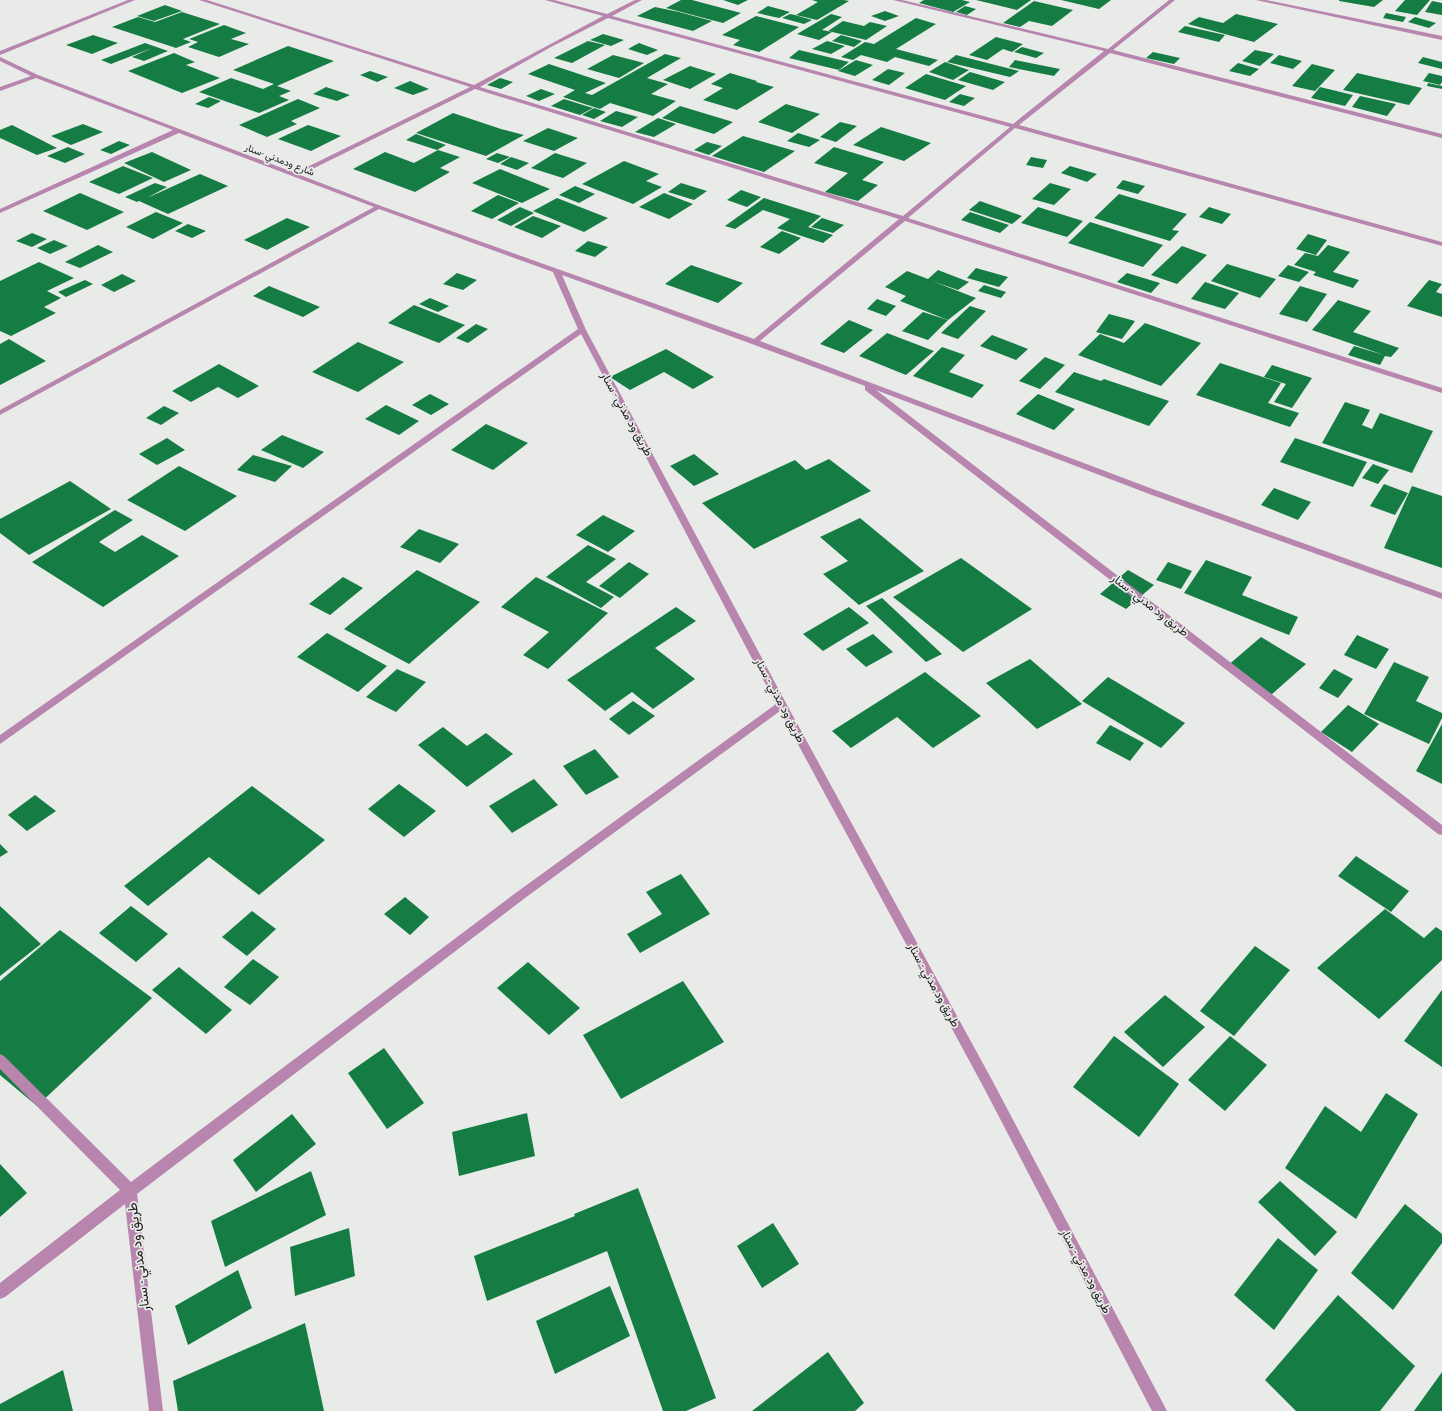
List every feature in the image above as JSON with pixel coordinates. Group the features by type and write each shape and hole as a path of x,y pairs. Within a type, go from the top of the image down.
{"street":[{"path":"0,53 132,0"},
{"path":"202,0 475,87 903,218 1442,391"},
{"path":"548,0 1265,194 1442,244"},
{"path":"295,175 475,87 606,16 639,0"},
{"path":"896,0 1110,51 1442,136"},
{"path":"755,342 1013,127 1172,0"},
{"path":"1259,0 1442,38"},
{"name":"شارع ودمدني -سنار","path":"0,59 36,76 178,131 379,207 556,270"},
{"path":"0,89 36,76"},
{"path":"0,211 178,131"},
{"path":"2,411 379,207"},
{"name":"طريق ود مدني - سنار","path":"556,270 582,330 782,705 992,1091 1160,1411"},
{"name":"طريق ود مدني - سنار","path":"556,270 858,380 1155,492 1442,596"},
{"path":"0,740 582,330"},
{"name":"طريق ود مدني - سنار","path":"858,380 1442,830"},
{"path":"0,1292 130,1191 521,895 782,705"},
{"name":"طريق ود مدني - سنار","path":"0,1060 130,1191 156,1411"}],"building":[{"path":"681,0 692,0 741,13 723,23 666,8"},
{"path":"723,0 748,0 738,5"},
{"path":"812,0 849,1 817,20 796,15 818,2"},
{"path":"924,0 962,0 970,2 953,12 919,3"},
{"path":"976,0 1031,0 1017,10"},
{"path":"1061,0 1111,0 1099,9"},
{"path":"1339,0 1383,0 1374,7 1339,1"},
{"path":"1405,0 1430,0 1417,15 1395,11"},
{"path":"1034,1 1073,10 1052,26 1029,21 1020,27 1003,23"},
{"path":"1432,1 1442,3 1442,15 1425,12"},
{"path":"165,5 182,11 154,21 137,16"},
{"path":"768,6 790,12 779,18 757,13"},
{"path":"965,6 976,9 967,15 956,12"},
{"path":"655,7 712,21 693,31 637,16"},
{"path":"885,11 899,16 885,21 871,16"},
{"path":"182,12 220,24 183,39 191,42 176,48 112,27 138,17 155,22"},
{"path":"1386,13 1406,17 1403,22 1383,18"},
{"path":"790,14 812,20 804,24 782,18"},
{"path":"831,14 842,17 822,30 832,32 819,40 797,34"},
{"path":"1236,14 1278,24 1254,42 1188,24 1199,17 1223,23"},
{"path":"756,16 799,27 759,52 733,45 740,40 722,35"},
{"path":"1415,17 1436,23 1429,28 1408,22"},
{"path":"916,18 936,24 896,49 938,60 929,66 895,57 887,62 861,55 853,60 841,57 865,42 874,44"},
{"path":"843,21 864,26 870,22 887,26 866,40 828,31"},
{"path":"224,25 246,33 231,39 249,44 219,57 188,47 198,42 189,39"},
{"path":"1185,26 1225,35 1219,42 1178,32"},
{"path":"603,34 624,40 611,46 590,40"},
{"path":"93,35 118,43 92,54 66,45"},
{"path":"841,35 862,41 854,47 832,41"},
{"path":"996,37 1023,44 1012,52 1003,49 987,60 969,55"},
{"path":"588,41 605,45 572,63 554,58"},
{"path":"827,41 845,46 831,54 812,49"},
{"path":"145,43 168,51 144,61 132,57 152,48 111,64 101,60"},
{"path":"639,43 658,50 647,55 628,49"},
{"path":"288,46 334,61 277,86 291,91 279,96 289,100 259,113 199,92 231,78 263,89 274,84 233,70"},
{"path":"1022,47 1044,53 1036,58 1014,52"},
{"path":"799,50 849,62 839,70 789,58"},
{"path":"1255,50 1274,54 1260,66 1242,61"},
{"path":"1153,52 1180,58 1174,64 1146,58"},
{"path":"174,53 195,62 186,65 220,78 182,93 128,71"},
{"path":"665,54 681,58 647,78 668,84 651,94 676,101 653,116 610,103 600,109 563,97 575,90 528,74 549,64 606,83 585,93 592,95"},
{"path":"613,55 644,63 619,78 587,69"},
{"path":"956,55 1019,71 1010,77 947,62"},
{"path":"1279,55 1302,61 1293,69 1270,63"},
{"path":"1423,57 1442,62 1442,69 1418,63"},
{"path":"856,60 873,65 855,76 838,71"},
{"path":"1015,60 1060,69 1054,76 1009,67"},
{"path":"945,62 969,70 953,80 929,72"},
{"path":"1238,63 1259,69 1250,76 1229,71"},
{"path":"1312,64 1335,70 1315,91 1292,86"},
{"path":"690,66 716,74 690,89 663,80"},
{"path":"888,69 905,73 889,85 872,80"},
{"path":"370,71 388,77 377,82 360,75"},
{"path":"970,72 1005,82 993,90 958,80"},
{"path":"730,73 774,87 737,110 703,100 723,88 711,84"},
{"path":"1357,73 1422,88 1409,105 1343,90"},
{"path":"1429,73 1442,76 1442,82 1440,85 1423,81"},
{"path":"926,74 966,86 945,100 905,88"},
{"path":"500,78 513,82 501,89 487,85"},
{"path":"410,81 429,89 413,95 394,88"},
{"path":"1428,83 1442,86 1442,89 1427,86"},
{"path":"326,87 350,95 337,101 313,94"},
{"path":"1320,87 1353,95 1345,106 1311,98"},
{"path":"541,89 555,94 539,101 526,96"},
{"path":"960,94 975,98 964,106 949,102"},
{"path":"1360,96 1396,104 1387,116 1352,107"},
{"path":"209,97 221,101 208,108 195,104"},
{"path":"298,99 320,108 291,121 297,124 267,137 239,125"},
{"path":"564,99 593,108 580,115 551,106"},
{"path":"786,104 820,114 792,133 758,122"},
{"path":"680,106 733,122 714,134 662,118"},
{"path":"594,108 606,112 594,119 582,115"},
{"path":"616,111 638,117 622,127 600,121"},
{"path":"453,113 524,135 486,156 416,133"},
{"path":"658,118 676,124 654,137 635,132"},
{"path":"840,122 857,126 836,142 820,137"},
{"path":"83,124 103,132 71,145 51,136"},
{"path":"12,125 57,148 37,155 0,138 0,130"},
{"path":"308,125 341,136 311,151 278,139"},
{"path":"881,127 931,143 904,161 853,145"},
{"path":"548,128 578,138 554,151 523,141"},
{"path":"798,133 820,140 809,147 787,141"},
{"path":"416,134 446,145 437,150 406,140"},
{"path":"743,136 795,151 764,172 712,156"},
{"path":"119,141 130,145 111,154 100,150"},
{"path":"707,142 722,146 709,155 694,150"},
{"path":"68,147 85,154 65,163 47,156"},
{"path":"834,147 884,162 862,180 878,185 858,201 825,192 848,173 814,163"},
{"path":"438,150 460,157 440,168 450,172 415,192 353,169 385,152 414,163"},
{"path":"152,152 191,170 164,182 124,163"},
{"path":"497,153 510,157 498,163 486,159"},
{"path":"555,153 587,163 563,178 531,168"},
{"path":"511,157 529,163 517,170 500,164"},
{"path":"1031,157 1047,160 1043,168 1026,165"},
{"path":"624,161 659,174 646,181 662,187 633,204 582,184"},
{"path":"123,166 153,178 119,194 89,182"},
{"path":"1070,166 1097,174 1087,182 1061,173"},
{"path":"500,169 550,189 522,203 472,183"},
{"path":"200,174 228,186 168,214 139,201 137,202 125,197 155,183 167,187 147,198"},
{"path":"1123,180 1145,186 1138,194 1116,188"},
{"path":"681,183 707,191 694,200 668,192"},
{"path":"1050,183 1071,189 1054,205 1032,199"},
{"path":"575,186 595,194 579,203 559,195"},
{"path":"741,190 761,197 747,207 727,200"},
{"path":"80,193 124,212 87,230 43,211"},
{"path":"664,193 693,204 669,219 639,207"},
{"path":"1119,194 1187,214 1172,230 1179,231 1170,241 1094,218"},
{"path":"498,195 519,203 492,219 471,211"},
{"path":"557,198 608,218 584,232 533,211"},
{"path":"764,198 821,216 808,227 833,235 823,243 777,228 790,219 763,210 735,229 725,226"},
{"path":"980,201 1022,216 1012,224 969,210"},
{"path":"520,207 534,213 511,226 497,220"},
{"path":"1038,207 1083,221 1067,237 1021,223"},
{"path":"1209,207 1231,214 1222,224 1199,217"},
{"path":"156,212 183,223 153,239 126,227"},
{"path":"970,212 1009,225 1000,233 961,220"},
{"path":"533,216 561,226 542,238 514,227"},
{"path":"287,218 310,227 267,250 244,240"},
{"path":"822,218 844,225 833,233 811,227"},
{"path":"1090,222 1163,245 1143,267 1068,243"},
{"path":"188,224 206,231 192,238 175,231"},
{"path":"782,231 801,238 779,254 760,247"},
{"path":"32,233 47,239 32,247 16,241"},
{"path":"1308,234 1327,240 1316,255 1296,249"},
{"path":"54,240 68,246 50,254 37,248"},
{"path":"588,241 608,247 595,257 575,251"},
{"path":"98,245 113,252 80,268 65,262"},
{"path":"1328,245 1350,252 1333,272 1359,280 1353,288 1313,275 1316,272 1294,265 1305,253 1318,256"},
{"path":"1182,246 1207,255 1177,284 1151,275"},
{"path":"39,262 74,278 47,291 61,298 44,307 56,313 11,336 0,331 0,281"},
{"path":"1227,264 1276,279 1260,298 1211,281"},
{"path":"691,265 743,283 718,303 665,284"},
{"path":"1288,265 1309,272 1299,282 1278,276"},
{"path":"976,268 1008,277 999,287 967,278"},
{"path":"938,270 969,282 958,290 932,281 976,298 948,320 900,301 906,296 885,287 907,271 928,279"},
{"path":"457,273 477,280 463,290 443,284"},
{"path":"1127,273 1160,283 1151,293 1117,282"},
{"path":"122,274 136,281 114,292 101,285"},
{"path":"85,280 93,284 66,297 58,292"},
{"path":"1429,280 1442,284 1436,292 1442,294 1442,317 1407,306"},
{"path":"1205,282 1239,293 1225,309 1191,299"},
{"path":"984,285 1006,292 1001,298 978,291"},
{"path":"269,286 320,307 303,317 253,296"},
{"path":"1300,286 1327,294 1307,322 1279,314"},
{"path":"430,298 449,306 438,312 419,304"},
{"path":"877,299 896,306 886,316 867,309"},
{"path":"1338,300 1371,311 1353,332 1399,348 1391,357 1385,356 1380,365 1348,355 1354,346 1384,355 1312,330"},
{"path":"414,305 465,325 439,343 388,323"},
{"path":"970,306 986,311 958,339 941,333"},
{"path":"923,312 948,320 928,340 902,331"},
{"path":"1109,314 1135,321 1122,339 1096,332"},
{"path":"849,320 873,330 844,353 820,344"},
{"path":"1145,323 1201,343 1161,386 1078,355 1100,334 1124,343"},
{"path":"476,324 488,329 468,343 456,338"},
{"path":"887,333 934,351 906,375 859,356"},
{"path":"992,335 1028,349 1016,360 980,346"},
{"path":"9,339 46,361 0,385 0,344"},
{"path":"358,342 404,362 358,392 312,372"},
{"path":"942,347 965,355 949,372 984,385 972,398 913,376"},
{"path":"666,349 714,377 693,389 664,372 630,390 610,377"},
{"path":"1045,357 1065,365 1040,389 1019,381"},
{"path":"1220,363 1281,383 1268,403 1299,413 1290,427 1196,395"},
{"path":"219,364 259,386 238,398 218,387 191,402 172,391"},
{"path":"1272,365 1312,378 1292,408 1274,402 1286,384 1264,377"},
{"path":"1074,372 1101,381 1104,379 1169,401 1149,426 1055,392"},
{"path":"430,394 449,404 431,415 412,405"},
{"path":"1038,394 1075,409 1054,430 1016,414"},
{"path":"1345,402 1370,410 1362,425 1372,429 1380,413 1433,431 1412,473 1322,443"},
{"path":"386,405 419,421 399,435 365,419"},
{"path":"164,406 179,413 161,425 146,418"},
{"path":"486,424 528,443 493,470 451,450"},
{"path":"282,435 324,452 303,468 261,450"},
{"path":"167,438 185,450 157,465 139,454"},
{"path":"1295,438 1367,462 1353,487 1280,462"},
{"path":"694,454 719,474 694,486 670,466"},
{"path":"253,455 292,466 275,482 237,470"},
{"path":"829,459 871,491 754,549 702,503 795,460 806,470"},
{"path":"1373,464 1389,470 1378,484 1362,478"},
{"path":"179,466 237,496 185,531 127,500"},
{"path":"70,481 111,509 29,555 0,533 0,519"},
{"path":"1384,484 1408,493 1395,515 1370,506"},
{"path":"1412,486 1442,496 1442,568 1384,548"},
{"path":"1274,488 1311,502 1298,520 1261,505"},
{"path":"115,510 133,520 99,542 115,552 142,535 179,556 103,607 32,562"},
{"path":"603,515 635,531 608,552 576,535"},
{"path":"860,518 924,571 859,605 823,574 848,561 820,537"},
{"path":"419,529 459,544 440,563 400,547"},
{"path":"588,545 616,559 586,582 614,597 601,608 546,577"},
{"path":"961,558 1032,609 963,652 893,597"},
{"path":"1206,560 1252,577 1242,595 1298,617 1289,635 1184,593"},
{"path":"629,562 649,574 620,598 599,586"},
{"path":"1168,562 1192,571 1181,589 1156,580"},
{"path":"417,570 480,602 409,664 344,629"},
{"path":"1128,570 1154,585 1126,609 1100,594"},
{"path":"343,577 363,588 330,615 309,604"},
{"path":"536,577 608,613 548,669 523,655 549,632 501,607"},
{"path":"882,598 942,654 926,662 866,606"},
{"path":"676,607 696,621 655,648 695,679 653,709 632,692 605,711 567,680"},
{"path":"849,607 869,623 823,651 803,634"},
{"path":"327,633 387,666 358,692 297,657"},
{"path":"873,634 893,652 866,667 846,649"},
{"path":"1357,635 1389,649 1376,669 1344,655"},
{"path":"1261,637 1306,664 1271,695 1226,667"},
{"path":"1030,659 1082,704 1037,729 986,683"},
{"path":"1394,662 1429,677 1416,701 1442,713 1442,718 1429,744 1364,714"},
{"path":"397,669 426,682 396,712 366,697"},
{"path":"1334,669 1353,679 1338,698 1319,688"},
{"path":"925,672 981,716 933,748 897,717 851,748 832,731"},
{"path":"1108,677 1185,723 1161,748 1082,701"},
{"path":"633,701 655,716 629,735 609,719"},
{"path":"1348,705 1379,724 1352,752 1321,732"},
{"path":"1442,724 1442,784 1416,771"},
{"path":"1110,725 1144,743 1130,761 1096,743"},
{"path":"443,727 467,746 486,733 513,754 467,787 418,745"},
{"path":"595,749 619,777 586,795 563,766"},
{"path":"534,779 558,805 512,833 489,806"},
{"path":"399,784 436,811 404,837 368,809"},
{"path":"252,786 325,840 259,895 209,857 148,906 124,886"},
{"path":"35,795 56,811 27,831 8,815"},
{"path":"0,844 8,852 0,857"},
{"path":"1356,856 1409,891 1391,912 1338,876"},
{"path":"681,874 710,914 640,953 627,934 662,914 646,892"},
{"path":"405,897 429,917 410,935 384,914"},
{"path":"0,906 41,944 0,976"},
{"path":"131,906 168,934 136,962 99,933"},
{"path":"1385,909 1424,938 1436,927 1442,931 1442,960 1379,1019 1317,968"},
{"path":"252,911 276,929 247,956 222,937"},
{"path":"60,930 152,998 37,1106 0,1075 0,981"},
{"path":"1255,946 1290,970 1234,1036 1200,1011"},
{"path":"253,959 279,977 250,1005 224,987"},
{"path":"528,962 580,1008 549,1035 497,988"},
{"path":"179,967 232,1010 206,1034 152,990"},
{"path":"683,981 724,1042 621,1099 583,1035"},
{"path":"1442,990 1442,1067 1404,1041"},
{"path":"1165,995 1205,1027 1163,1067 1124,1032"},
{"path":"1114,1036 1179,1084 1139,1137 1073,1087"},
{"path":"1230,1036 1267,1065 1225,1111 1188,1080"},
{"path":"384,1048 424,1103 387,1129 348,1073"},
{"path":"1386,1093 1418,1114 1356,1219 1285,1168 1325,1106 1361,1132"},
{"path":"527,1113 535,1156 459,1176 452,1132"},
{"path":"292,1114 316,1144 256,1192 233,1160"},
{"path":"0,1164 27,1193 0,1217"},
{"path":"311,1171 326,1215 225,1267 211,1221"},
{"path":"1280,1181 1337,1232 1315,1256 1258,1202"},
{"path":"638,1188 716,1398 686,1411 663,1411 607,1251 487,1301 474,1256 575,1216 574,1214"},
{"path":"1405,1204 1442,1234 1442,1243 1393,1310 1351,1273"},
{"path":"773,1223 799,1264 762,1288 737,1246"},
{"path":"349,1228 355,1276 295,1296 290,1247"},
{"path":"1278,1238 1318,1270 1274,1330 1234,1295"},
{"path":"238,1270 252,1308 188,1345 175,1306"},
{"path":"610,1286 630,1336 555,1374 536,1321"},
{"path":"1338,1295 1415,1366 1380,1411 1296,1411 1265,1380"},
{"path":"305,1323 324,1411 178,1411 173,1381"},
{"path":"828,1352 864,1403 855,1411 752,1411"},
{"path":"63,1370 73,1411 0,1411 0,1404"},
{"path":"1442,1372 1442,1411 1414,1411"}]}
